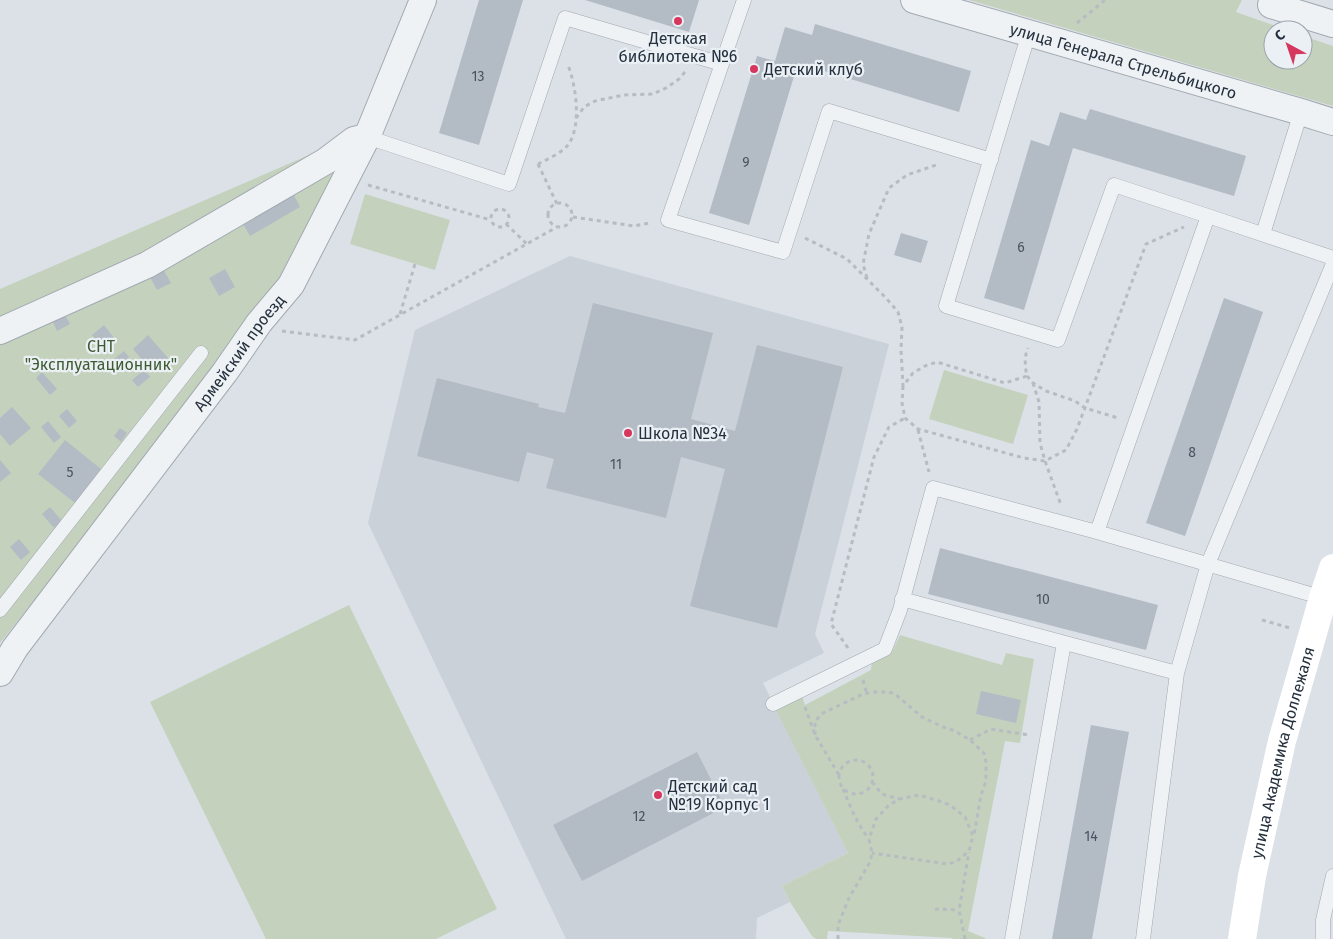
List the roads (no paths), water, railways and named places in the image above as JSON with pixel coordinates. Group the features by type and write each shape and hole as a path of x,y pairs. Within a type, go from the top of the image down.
{"main road":[{"name":"улица Академика Доллежаля","path":"1242,939 1252,876 1282,741 1328,599 1333,568"}],"street":[{"name":"Армейский проезд","path":"0,672 15,648 226,372 260,323 291,285 367,137 422,0"},
{"name":"улица Генерала Стрельбицкого","path":"914,0 1333,122"},
{"path":"1282,5 1333,24"},
{"path":"0,331 147,265 326,161 354,140 367,137"}],"lane":[{"path":"744,0 668,220 782,252 829,111 991,160"},
{"path":"367,137 509,184 565,18 722,64"},
{"path":"1029,33 946,306 1058,340 1114,184 1333,258"},
{"path":"1263,234 1301,112"},
{"path":"1097,532 1208,216"},
{"path":"1143,939 1176,674 1208,564 1333,264"},
{"path":"0,610 201,353"},
{"path":"773,704 885,649 900,610 933,488 1097,532 1328,599"},
{"path":"902,599 1176,674"},
{"path":"1012,939 1064,643"},
{"path":"1323,939 1328,922 1333,876"}],"place":[{"name":"Детская библиотека №6","path":"678,21"},
{"name":"Детский клуб","path":"754,69"},
{"name":"Школа №34","path":"628,433"},
{"name":"Детский сад №19 Корпус 1","path":"658,795"}],"park label":[{"name":"СНТ \"Эксплуатационник\"","path":"101,355"}]}
